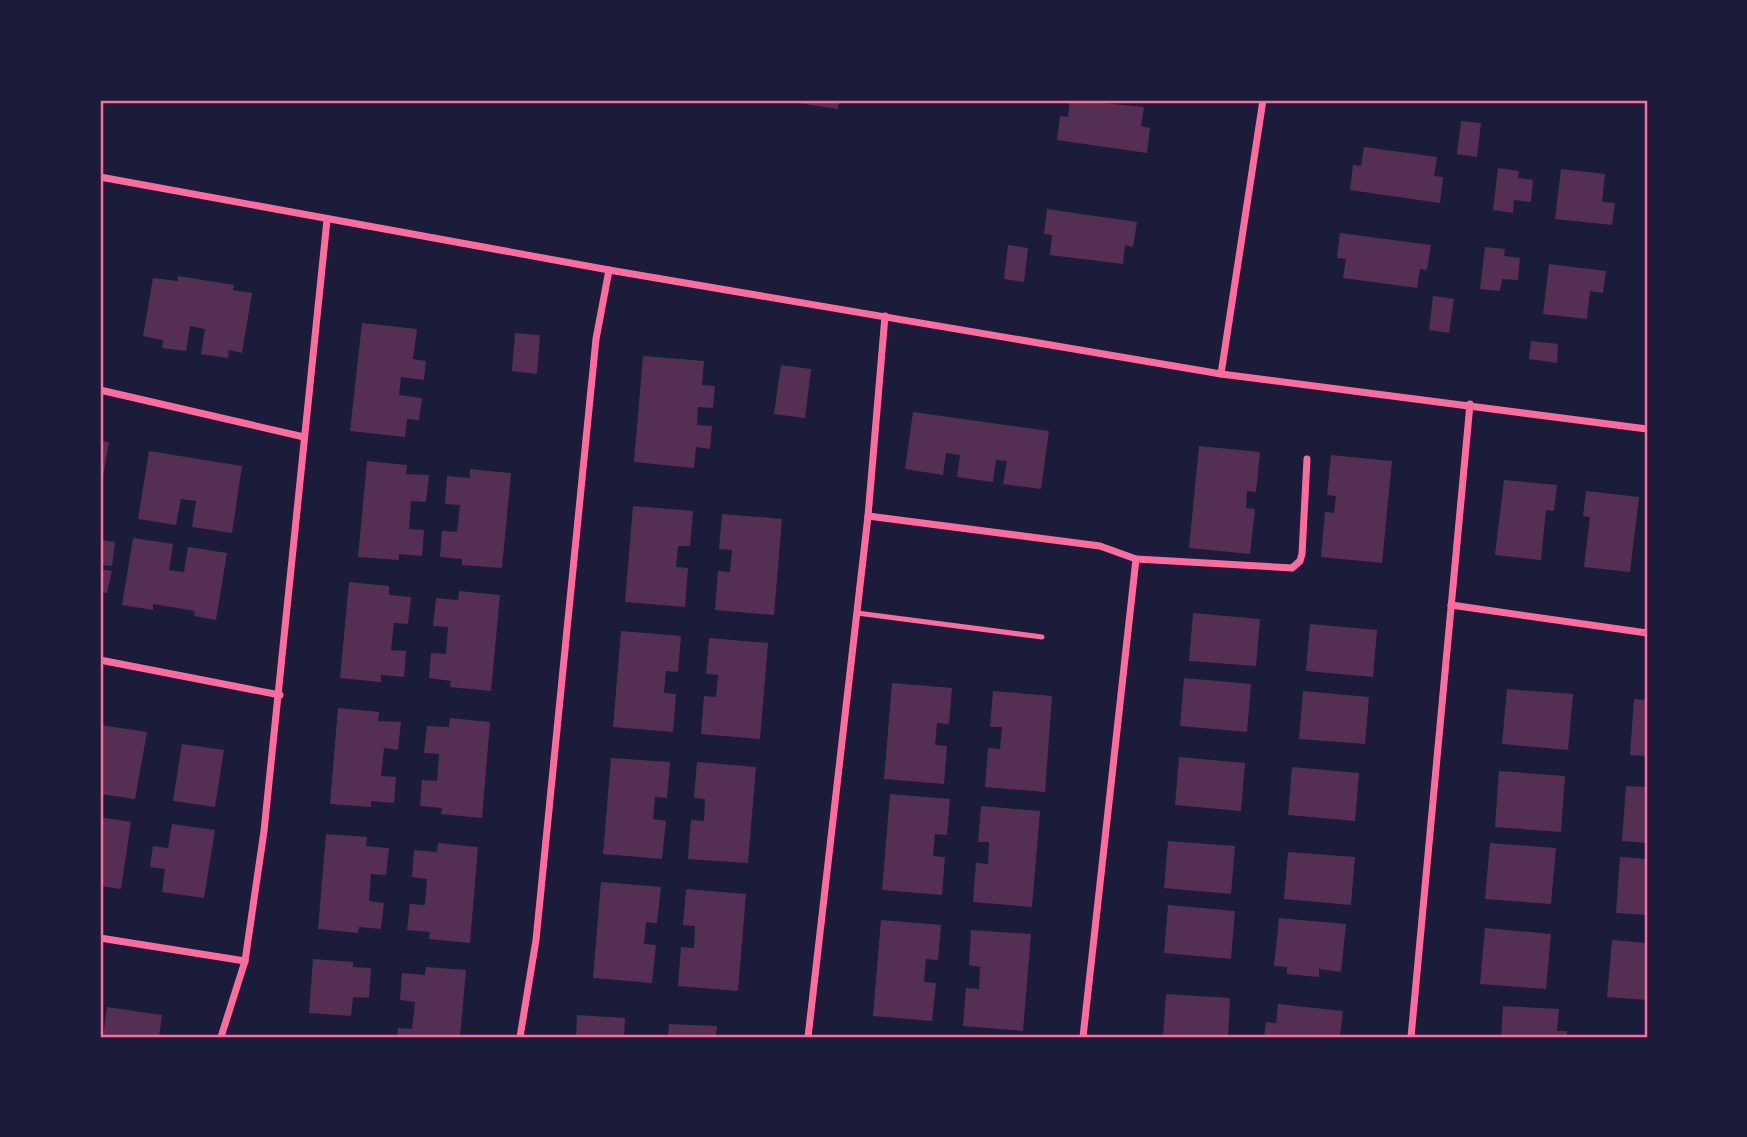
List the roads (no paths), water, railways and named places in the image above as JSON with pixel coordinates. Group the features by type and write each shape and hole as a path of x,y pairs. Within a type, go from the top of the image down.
{"street":[{"path":"1221,374 1263,100"},
{"path":"100,177 609,270 1221,374 1470,404 1647,429"},
{"path":"221,1037 246,961 280,695 327,220"},
{"path":"520,1037 536,940 596,339 609,270"},
{"path":"808,1037 868,516 885,316"},
{"path":"100,390 304,437"},
{"path":"1411,1037 1470,404"},
{"path":"868,516 1100,546 1136,559 1292,568 1300,561 1302,554 1307,459"},
{"path":"1083,1037 1136,559"},
{"path":"1451,605 1647,633"},
{"path":"100,660 280,695"},
{"path":"100,938 246,961"}],"lane":[{"path":"857,614 1042,637"}]}
